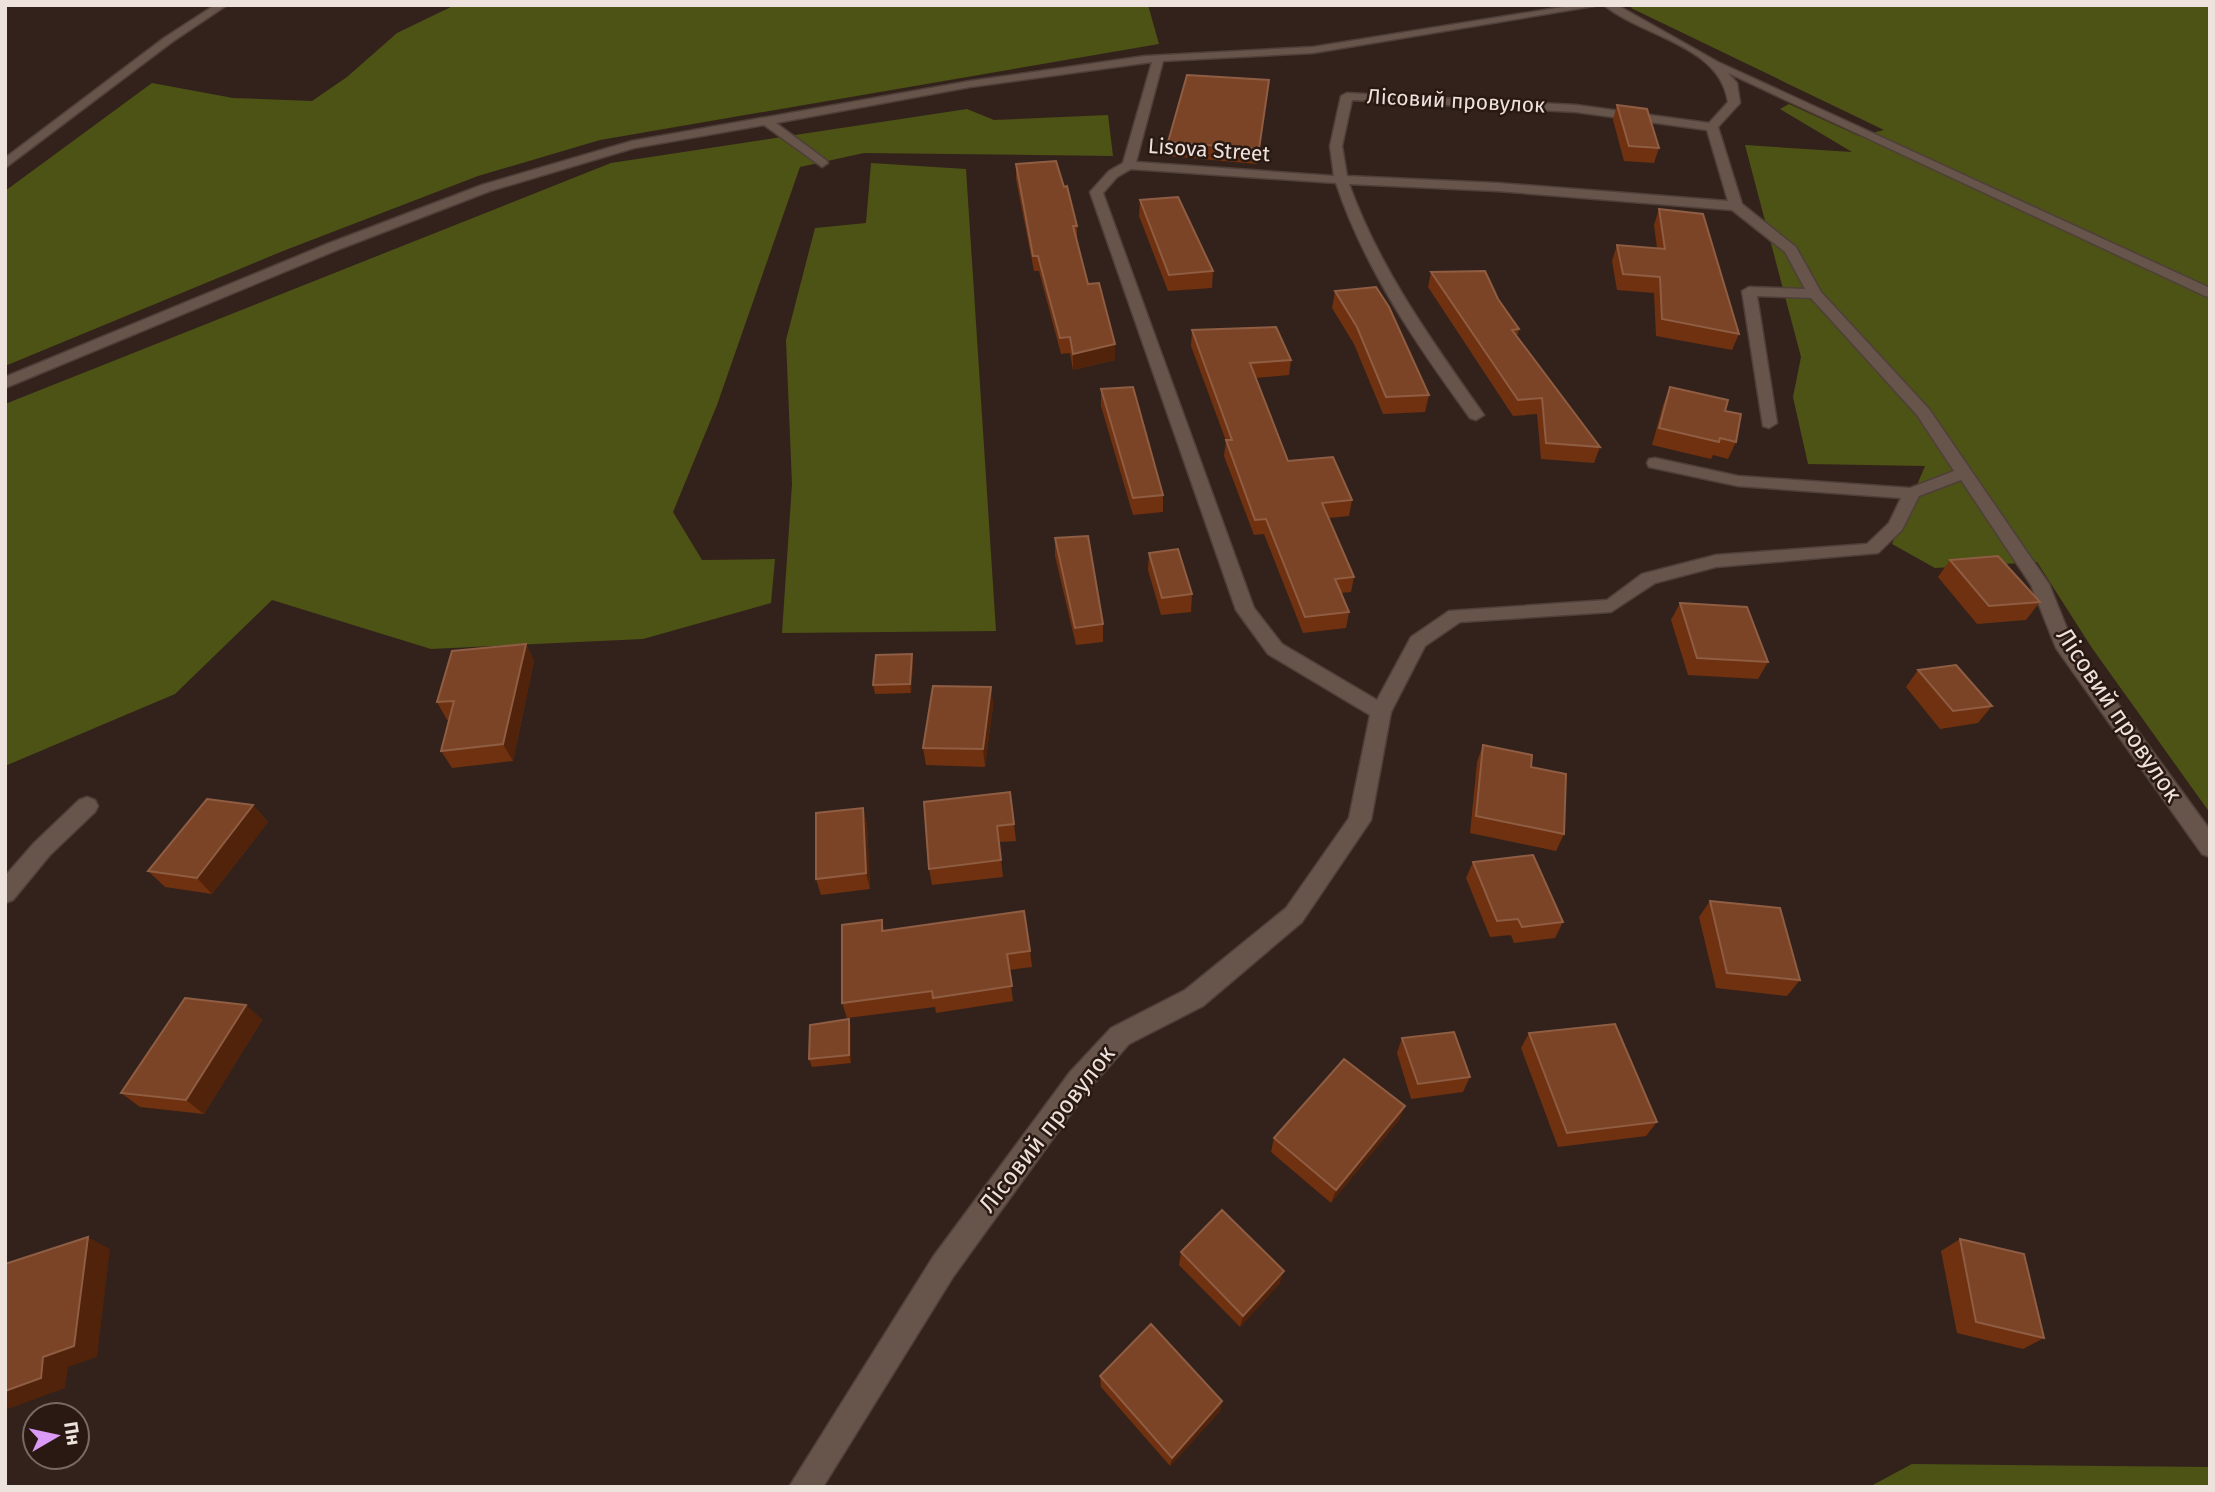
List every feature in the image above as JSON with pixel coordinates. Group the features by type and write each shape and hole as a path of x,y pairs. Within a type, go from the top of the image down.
{"street":[{"path":"5,164 168,40 222,5"},
{"path":"5,383 332,247 486,188 632,145 924,92 1158,58 1325,49 1595,5"},
{"path":"1609,5 1709,59 2210,293"},
{"path":"1129,165 1158,58"},
{"path":"1709,59 1731,83 1734,103 1712,127 1736,206 1791,250 1815,294"},
{"name":"Лісовий провулок","path":"1476,415 1442,370 1380,268 1342,180 1336,151 1348,96 1436,102 1542,104 1663,117 1712,127"},
{"path":"766,121 822,163"},
{"name":"Lisova Street","path":"1381,712 1275,649 1245,610 1096,192 1113,174 1129,165 1342,180 1497,187 1736,206"},
{"path":"1769,423 1749,291 1815,294"},
{"name":"Лісовий провулок","path":"1815,294 1923,412 2040,584 2063,643 2210,848"},
{"path":"1655,463 1738,481 1912,493 1964,473"},
{"name":"Лісовий провулок","path":"805,1487 943,1266 1079,1081 1120,1036 1194,998 1294,915 1360,820 1381,712 1418,642 1456,616 1611,606 1649,578 1716,561 1872,549 1896,526 1912,493"},
{"path":"5,893 42,849 87,806"},
{"path":"5,873 42,849"}],"green space":[{"path":"455,5 1148,5 1159,44 600,140 478,176 283,251 5,366 5,191 152,83 233,98 312,101 347,77 397,33"},
{"path":"1633,5 2210,5 2210,813 2092,648 2037,562 1935,568 1892,544 1925,466 1808,464 1793,397 1801,357 1745,145 1852,152 1780,109 1789,104 1859,136 1884,130 1631,8"},
{"path":"967,109 994,120 1108,115 1113,156 864,153 800,167 717,405 673,512 702,560 775,559 771,603 643,639 431,649 272,600 175,694 5,766 5,404 611,163"},
{"path":"871,163 966,169 996,631 782,633 792,484 786,340 815,228 866,223"},
{"path":"1912,1464 2210,1467 2210,1487 1869,1487"}],"building":[{"path":"1187,75 1269,80 1259,149 1168,142"},
{"path":"1617,105 1647,109 1659,148 1629,146"},
{"path":"1056,161 1064,187 1067,186 1077,226 1073,226 1088,284 1099,283 1115,344 1073,354 1070,337 1060,338 1038,256 1033,256 1016,164"},
{"path":"1178,197 1213,271 1169,275 1140,200"},
{"path":"1659,209 1703,214 1739,334 1662,319 1660,277 1623,274 1617,245 1665,249"},
{"path":"1485,271 1498,299 1519,329 1512,330 1600,447 1546,443 1542,398 1518,400 1431,272"},
{"path":"1376,287 1389,307 1429,395 1386,397 1357,327 1335,291"},
{"path":"1276,327 1291,360 1250,363 1288,461 1333,457 1352,500 1322,503 1354,577 1335,579 1349,612 1305,617 1266,519 1255,520 1226,440 1232,440 1192,330"},
{"path":"1133,387 1163,495 1133,498 1101,389"},
{"path":"1670,387 1728,400 1725,411 1741,414 1736,442 1720,438 1719,442 1659,428"},
{"path":"1088,536 1103,624 1075,628 1055,538"},
{"path":"1178,549 1192,594 1162,598 1149,553"},
{"path":"1998,556 2040,602 1989,606 1950,560"},
{"path":"1680,603 1747,607 1768,662 1697,658"},
{"path":"526,644 503,744 441,751 454,701 437,702 452,651"},
{"path":"912,654 910,684 873,685 876,655"},
{"path":"1956,665 1992,706 1953,711 1918,670"},
{"path":"933,686 991,687 983,749 923,748"},
{"path":"1483,745 1532,755 1531,767 1566,774 1564,834 1476,816"},
{"path":"1010,792 1014,824 997,826 1001,860 929,869 924,802"},
{"path":"207,799 253,805 197,878 148,871"},
{"path":"863,808 866,873 816,879 816,813"},
{"path":"1533,855 1563,922 1522,927 1518,919 1497,921 1473,862"},
{"path":"1710,901 1780,908 1800,980 1727,973"},
{"path":"1024,911 1030,951 1007,954 1012,986 933,998 932,991 842,1003 842,925 882,920 882,931"},
{"path":"185,998 246,1005 186,1100 121,1093"},
{"path":"849,1019 849,1055 809,1059 810,1025"},
{"path":"1615,1024 1657,1122 1567,1133 1529,1033"},
{"path":"1454,1032 1470,1077 1418,1084 1402,1038"},
{"path":"1344,1059 1405,1106 1336,1190 1274,1138"},
{"path":"1222,1210 1284,1271 1243,1316 1181,1252"},
{"path":"88,1237 74,1346 43,1357 41,1378 5,1391 5,1264"},
{"path":"1960,1239 2024,1254 2044,1338 1976,1322"},
{"path":"1151,1324 1222,1401 1172,1458 1100,1376"}]}
